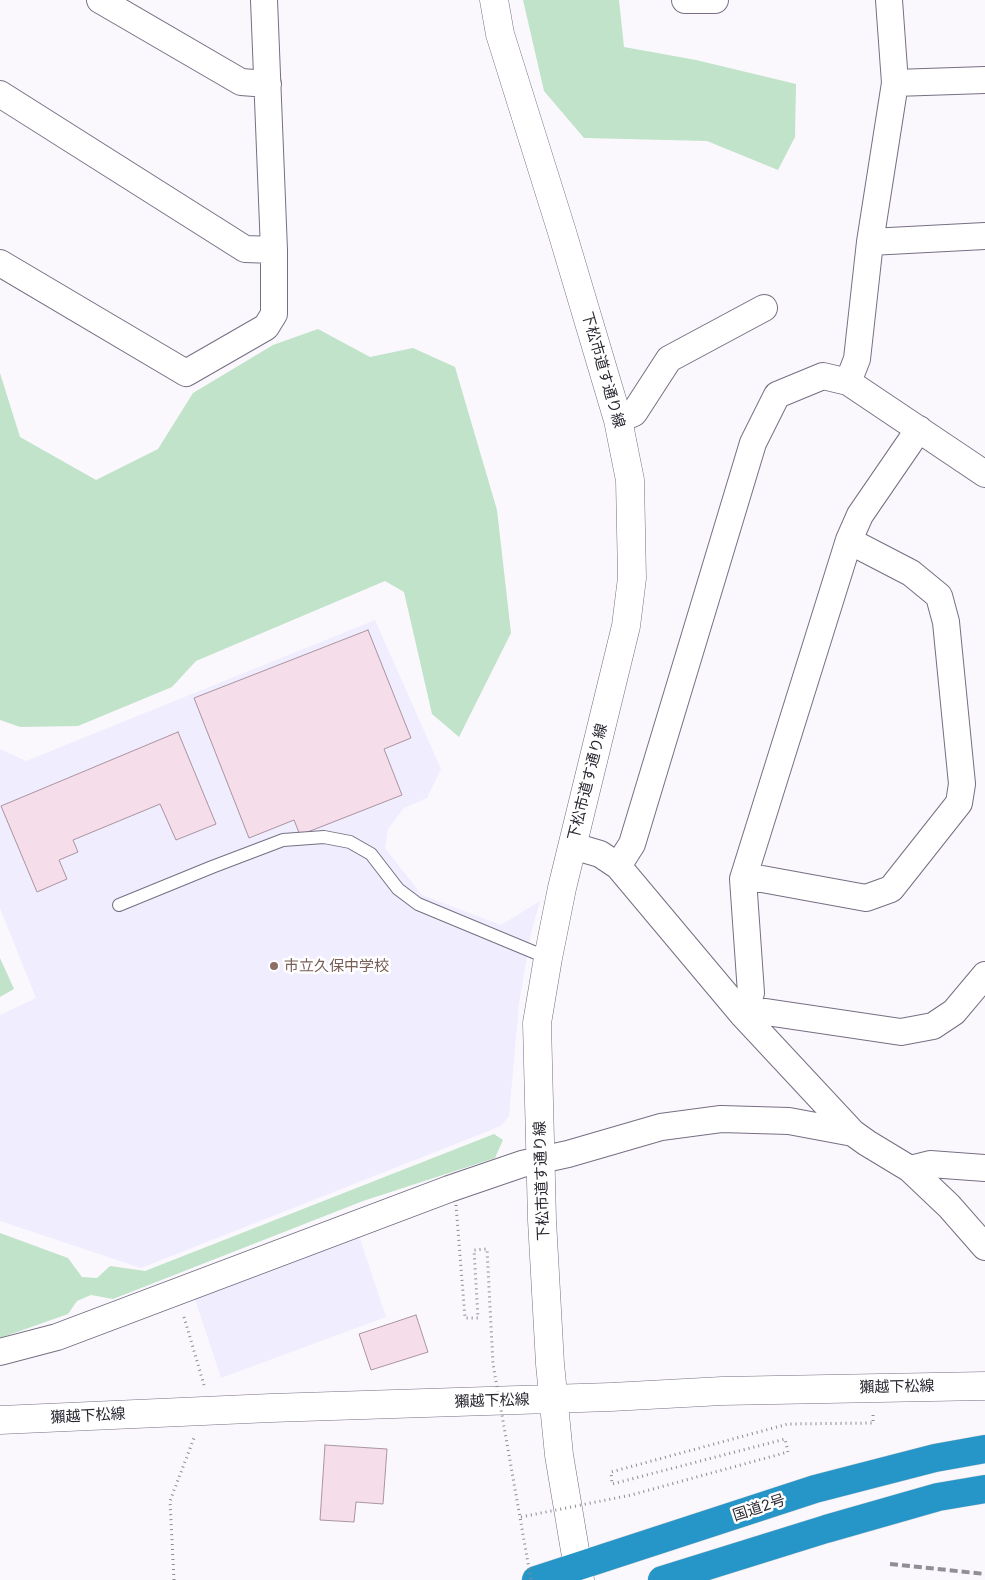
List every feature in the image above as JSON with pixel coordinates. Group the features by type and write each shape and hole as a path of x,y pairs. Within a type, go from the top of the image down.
{"highway":[{"name":"国道2号","path":"536,1580 579,1573 814,1489 935,1458 985,1448"},
{"path":"662,1580 826,1529 929,1500 985,1489"}],"street":[{"path":"100,0 241,82 268,84"},
{"path":"0,263 186,373 266,327 274,314 274,250 264,0"},
{"name":"下松市道す通り線","path":"494,0 500,34 560,223 618,420 630,480 632,578 626,626 562,888 548,958 538,1024 543,1230 553,1399 559,1455 579,1573"},
{"path":"685,0 715,0"},
{"path":"848,382 857,359 870,242 895,84 889,0"},
{"path":"895,84 985,80"},
{"path":"0,94 245,249 274,250"},
{"path":"870,242 985,236"},
{"path":"618,420 634,413 669,359 764,308"},
{"path":"618,866 632,844 753,443 777,395 823,376 848,382 985,474"},
{"path":"743,1015 751,993 743,880 849,540 860,515 919,429"},
{"path":"743,880 762,879 866,898 891,889 959,803 962,784 946,622 939,596 911,573 849,540"},
{"path":"573,846 600,854 618,866 743,1015 853,1132 867,1143 910,1169 949,1206 985,1247"},
{"path":"743,1015 766,1012 901,1032 933,1026 954,1012 985,975"},
{"path":"0,1352 57,1337 450,1189 522,1164 568,1154 661,1128 721,1119 790,1121 853,1132"},
{"path":"910,1169 930,1164 985,1168"},
{"name":"獺越下松線","path":"0,1420 776,1390 985,1386"}],"lane":[{"path":"119,905 283,840 324,837 350,842 371,854 398,889 418,904 548,958"}],"path":[{"path":"456,1205 465,1318 478,1318 474,1250 487,1249 493,1364 531,1580"},
{"path":"174,1580 170,1501 203,1411 205,1388 177,1293"},
{"path":"520,1517 631,1495 788,1452 785,1440 612,1484 611,1472 788,1424 873,1423"}],"shaded area":[{"name":"市立久保中学校","path":"375,620 441,769 427,798 404,808 388,829 385,848 422,895 501,925 540,901 531,933 519,1004 509,1116 501,1126 141,1268 0,1221 0,1015 36,998 0,908 0,749 26,761"},
{"path":"359,1236 386,1317 221,1378 195,1299"}],"green space":[{"path":"523,0 619,0 624,47 696,60 796,84 795,137 778,170 707,141 584,138 544,91"},
{"path":"318,329 370,357 413,348 455,367 497,510 511,633 459,737 432,714 404,592 385,581 196,661 172,687 78,726 20,727 0,720 0,373 20,437 96,480 158,449 193,393 273,345"},
{"path":"0,958 14,989 0,997"},
{"path":"494,1134 503,1140 495,1158 363,1201 113,1299 91,1295 77,1301 68,1314 0,1338 0,1233 68,1258 82,1277 97,1278 110,1266 145,1271"}],"building":[{"path":"368,630 411,738 384,749 402,795 300,835 294,820 249,838 194,698"},
{"path":"178,732 216,824 176,840 160,804 73,840 78,852 59,860 67,879 37,892 1,806"},
{"path":"416,1315 428,1352 371,1370 359,1334"},
{"path":"325,1445 387,1449 383,1504 356,1502 354,1522 320,1520"}],"railway":[{"path":"890,1564 985,1574"}],"place":[{"name":"市立久保中学校","path":"274,966"}]}
